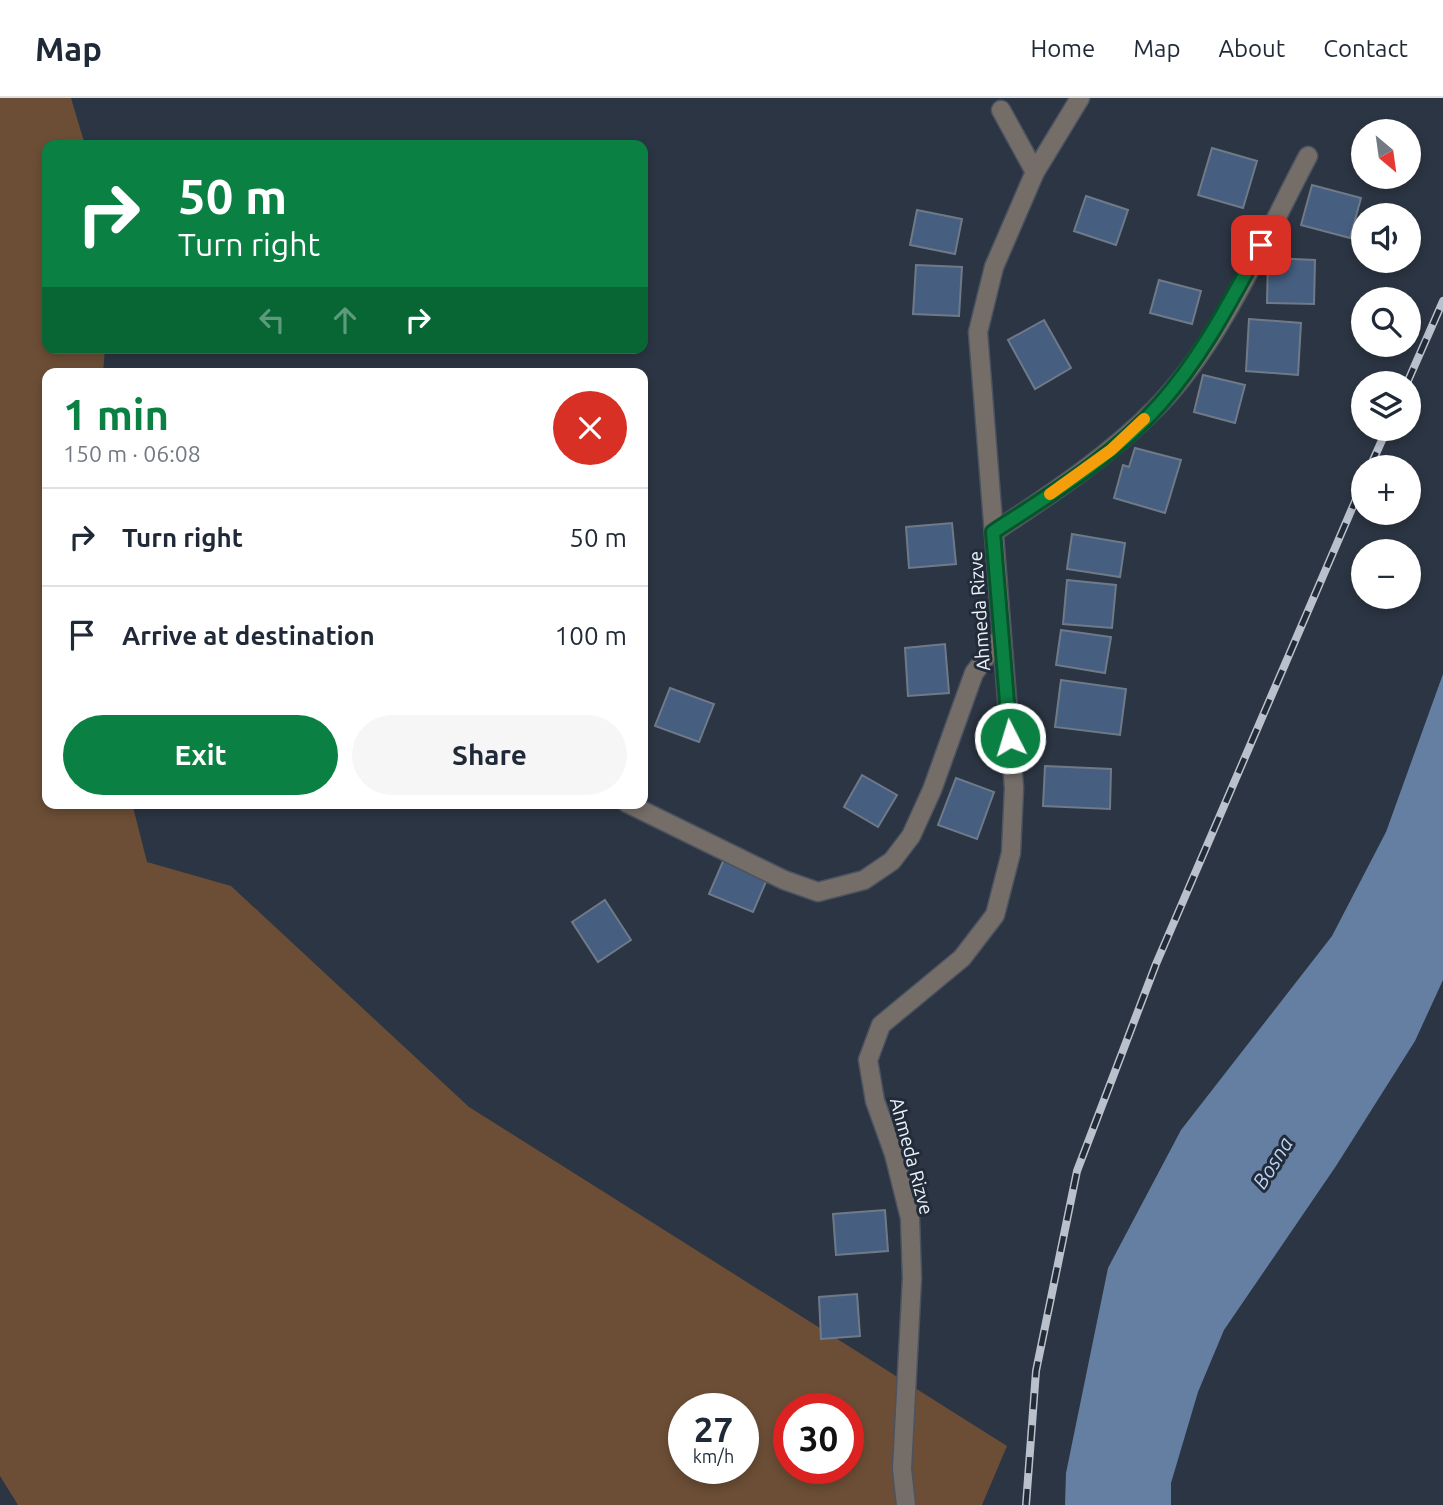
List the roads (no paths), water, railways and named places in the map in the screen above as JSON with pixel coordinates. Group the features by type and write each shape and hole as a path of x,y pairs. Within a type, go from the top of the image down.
{"street":[{"name":"Ahmeda Rizve","path":"906,1505 902,1469 912,1278 910,1218 894,1154 875,1101 869,1059 881,1025 962,958 995,915 1011,853 1014,788 978,332 994,267 1035,172 1080,98"},
{"path":"1001,110 1035,172"},
{"path":"993,532 1111,450 1159,405 1225,312 1308,156"},
{"path":"639,809 784,880 818,892 864,880 892,861 911,836 932,790 974,673 1001,637"}],"water":[{"name":"Bosna","path":"1443,674 1443,980 1415,1041 1336,1166 1224,1330 1198,1392 1171,1483 1171,1505 1065,1505 1066,1473 1108,1268 1181,1130 1332,936 1386,832"}],"railway":[{"path":"1412,371 1443,301"},
{"path":"1375,455 1382,441"},
{"path":"1026,1505 1036,1371 1077,1171 1156,964 1351,511"}]}
